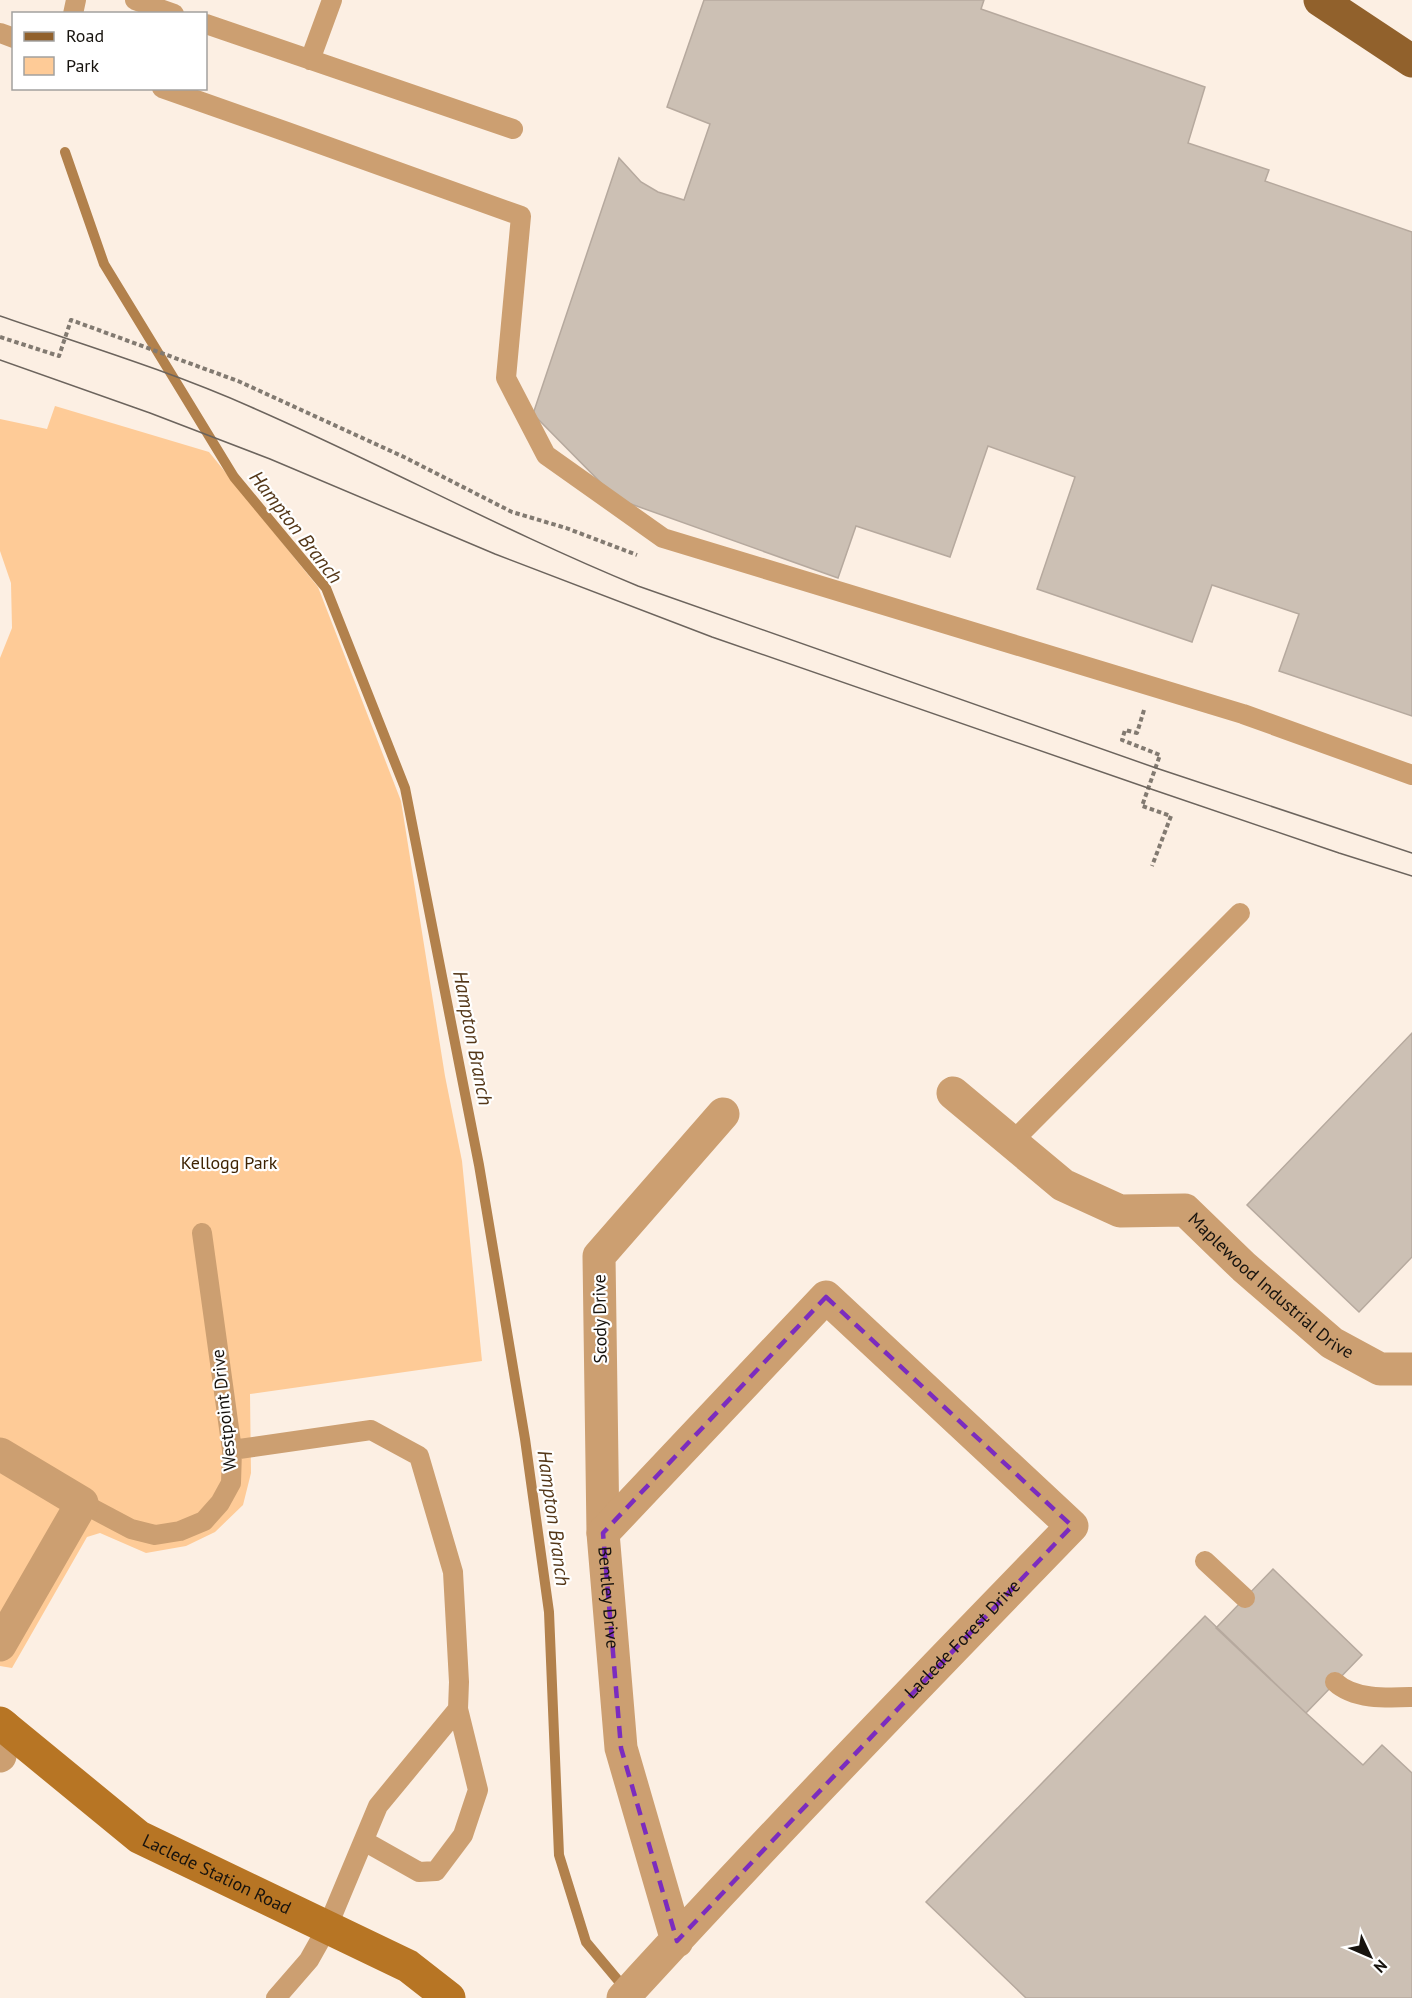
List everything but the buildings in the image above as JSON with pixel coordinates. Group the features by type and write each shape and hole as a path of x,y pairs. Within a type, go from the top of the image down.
{"main road":[{"path":"1320,0 1412,61"}],"street":[{"name":"Maplewood Industrial Drive","path":"953,1093 1063,1185 1120,1211 1185,1210 1244,1267 1332,1342 1380,1369 1412,1369"},
{"name":"Scody Drive","path":"603,1533 600,1256 723,1114"},
{"name":"Bentley Drive","path":"677,1941 621,1748 603,1533 826,1297"},
{"name":"Laclede Forest Drive","path":"633,1986 1072,1526 826,1297"},
{"path":"0,1454 82,1503 0,1645"},
{"name":"Laclede Station Road","path":"1,1735 139,1837 408,1966 449,1998"}],"lane":[{"path":"135,0 168,12"},
{"path":"310,60 332,0"},
{"path":"207,24 513,129"},
{"path":"168,90 521,216 506,378 546,455 663,538 1243,714 1412,775"},
{"path":"1012,1142 1240,914"},
{"name":"Westpoint Drive","path":"82,1503 130,1529 155,1535 180,1531 204,1521 220,1503 231,1483 231,1450 202,1233"},
{"path":"231,1450 371,1430 419,1456 453,1572 459,1682 458,1709 477,1790 463,1835 436,1871 420,1872 364,1841"},
{"path":"1205,1561 1245,1598"},
{"path":"1335,1682 1341,1688 1361,1695 1412,1697"},
{"path":"276,1998 309,1960 327,1928 378,1806 458,1709"}],"path":[{"path":"0,337 59,356 71,320 248,385 404,457 512,512 566,528 647,559 663,538"},
{"path":"1141,718 1137,733 1125,730 1122,740 1160,755 1142,806 1171,816 1152,866"}],"highlighted area":[{"path":"826,1297 1072,1526 677,1941 621,1748 603,1533"}],"green space":[{"name":"Kellogg Park","path":"55,406 209,452 318,587 401,801 445,1076 462,1161 482,1361 250,1394 251,1473 243,1505 215,1532 186,1546 146,1553 100,1533 87,1537 12,1668 0,1666 0,658 12,628 11,583 0,551 0,419 47,429"}],"waterway":[{"name":"Hampton Branch","path":"65,152 104,264 234,477 326,588 405,788 479,1165 525,1439 549,1612 559,1855 586,1942 627,1991"}],"tram line":[{"path":"0,316 127,359 220,394 300,429 540,543 638,586 1156,768 1412,853"},
{"path":"0,360 150,413 270,459 495,554 712,637 1148,788 1412,876"}]}
